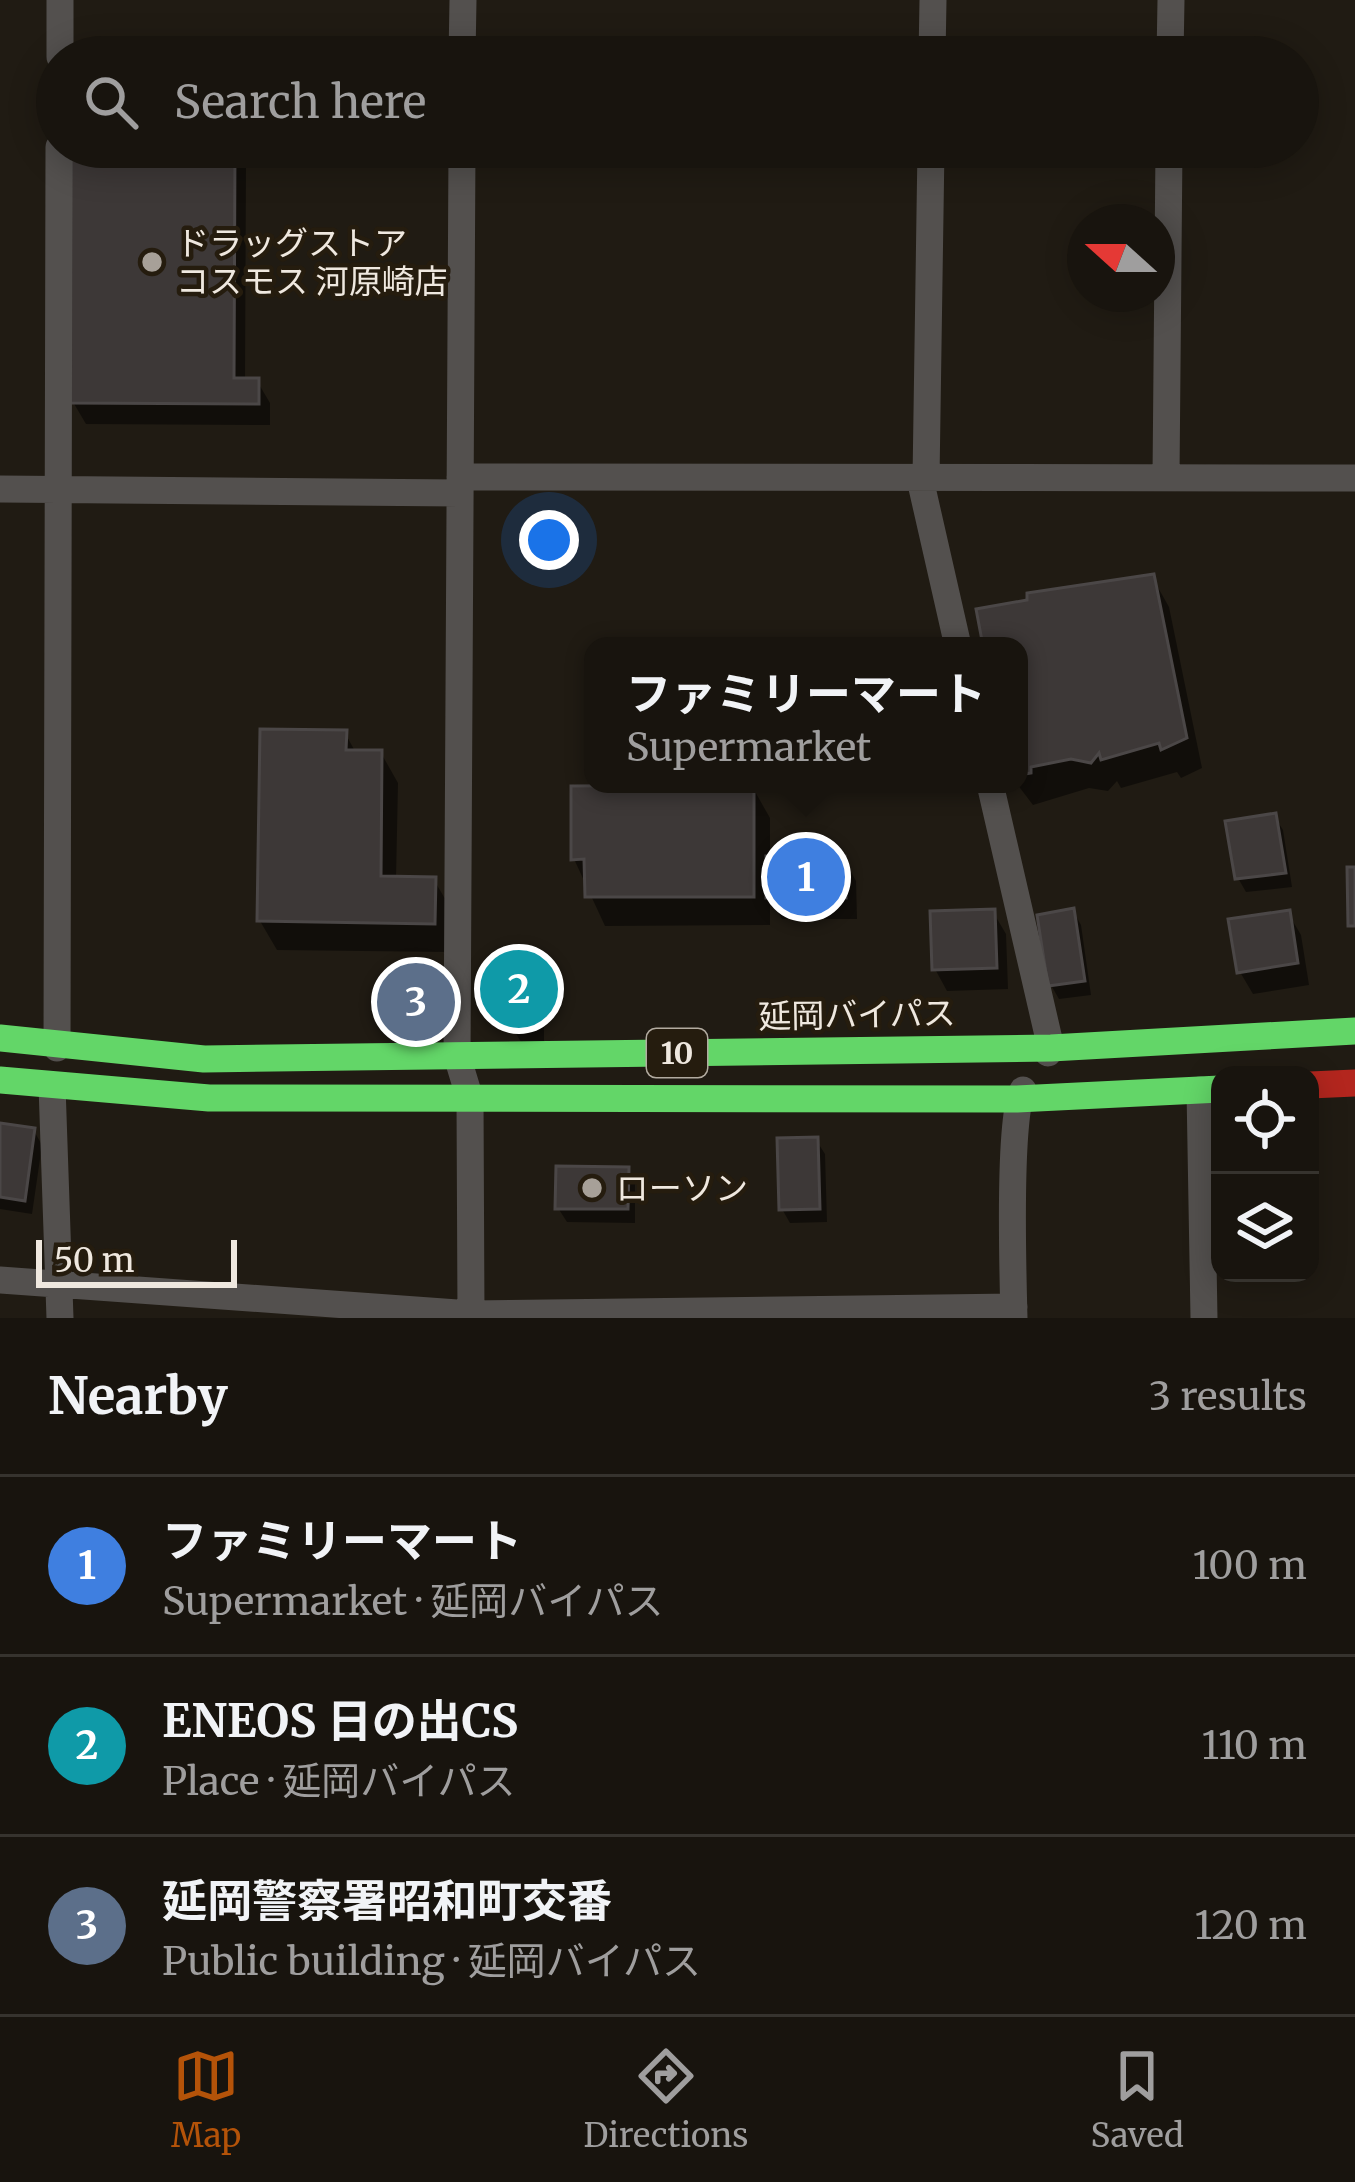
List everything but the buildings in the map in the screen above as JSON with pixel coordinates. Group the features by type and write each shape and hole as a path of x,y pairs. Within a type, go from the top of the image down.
{"highway":[{"name":"延岡バイパス","path":"0,1039 205,1059 1052,1048 1355,1031"},
{"name":"10","path":"0,1080 209,1098 1018,1099 1210,1090"},
{"path":"1319,1085 1355,1083"}],"street":[{"path":"60,0 60,36"},
{"path":"462,36 463,0"},
{"path":"932,36 933,0"},
{"path":"1170,36 1171,0"},
{"path":"56,1048 59,168"},
{"path":"462,168 457,1056 470,1099 471,1316"},
{"path":"930,168 923,479 956,637"},
{"path":"1166,477 1169,168"},
{"path":"0,489 1355,478"},
{"path":"0,1280 471,1316 1014,1312 1018,1099 1052,1048 992,793"},
{"path":"52,1086 60,1318"},
{"path":"1204,1318 1210,1090"}],"traffic: fast":[{"path":"0,1038 204,1059 1051,1048 1355,1031"},
{"path":"0,1080 209,1098 1017,1099 1211,1089"}],"traffic: jam":[{"path":"1319,1085 1355,1083"}],"place":[{"name":"ドラッグストア コスモス 河原崎店","path":"152,262"},
{"name":"ファミリーマート","path":"806,877"},
{"name":"ENEOS 日の出CS","path":"519,989"},
{"name":"延岡警察署昭和町交番","path":"416,1002"},
{"name":"ローソン","path":"592,1188"}]}
